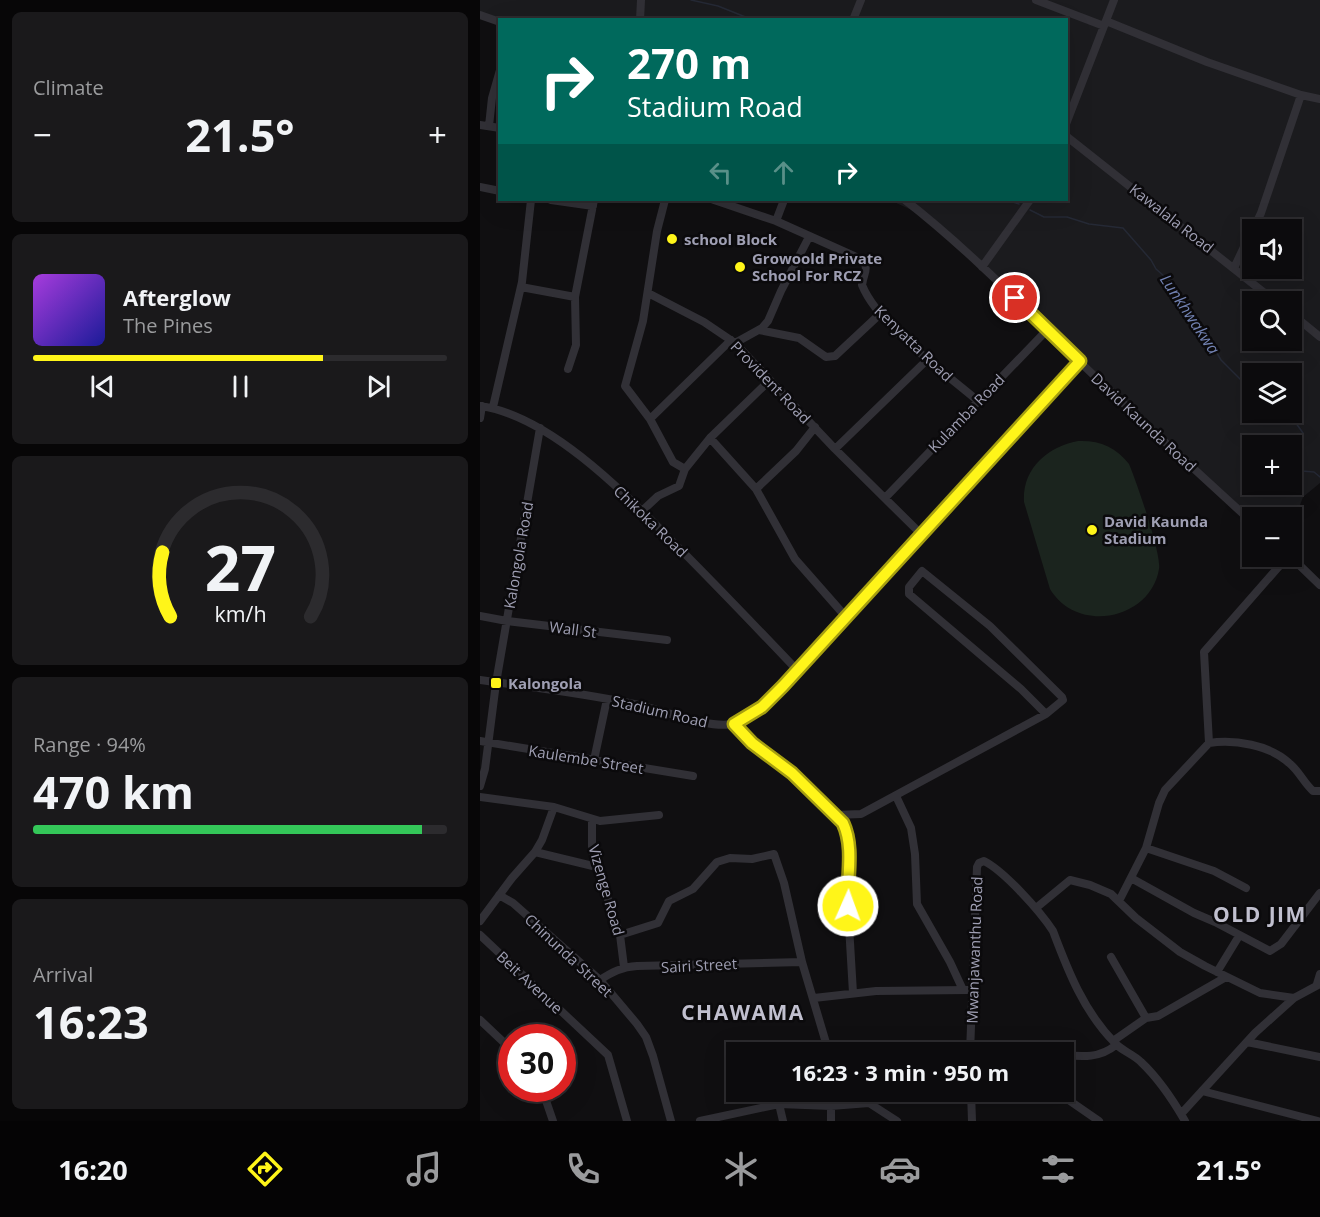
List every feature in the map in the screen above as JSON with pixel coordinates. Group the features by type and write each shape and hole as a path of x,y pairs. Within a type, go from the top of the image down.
{"street":[{"path":"640,18 641,0"},
{"path":"854,18 861,0"},
{"path":"1036,0 1301,95 1320,99"},
{"path":"1068,119 1114,0"},
{"path":"480,15 498,21"},
{"path":"484,125 498,77"},
{"path":"1258,219 1301,95"},
{"name":"Kawalala Road","path":"1068,138 1262,291"},
{"path":"480,187 498,191"},
{"path":"493,407 521,287 531,201"},
{"path":"565,201 593,203 575,297 576,345 568,369"},
{"path":"665,201 657,231 637,350 626,386 650,419 673,462 685,469"},
{"name":"Kenyatta Road","path":"717,201 776,221 864,262 867,269 862,285 880,314 978,401"},
{"path":"776,221 784,201"},
{"name":"David Kaunda Road","path":"906,201 1048,329 1242,513"},
{"path":"981,267 1029,201"},
{"path":"650,419 733,342 759,330 768,321 809,237"},
{"path":"1234,268 1242,252"},
{"path":"521,287 575,297"},
{"name":"Provident Road","path":"648,293 704,322 733,342 835,449 921,534"},
{"path":"759,330 799,338 826,357 831,357 835,356 880,314"},
{"path":"1302,322 1320,337"},
{"name":"Kulamba Road","path":"885,498 1048,329"},
{"path":"835,449 928,359"},
{"path":"853,993 847,892 848,841 843,823 792,773 752,743 734,724 762,707 1080,361"},
{"path":"642,511 658,496 679,486 685,469 710,438 770,380"},
{"path":"480,418 481,406"},
{"name":"Chikoka Road","path":"481,406 493,407 540,428 575,453 642,511 797,670"},
{"path":"756,489 796,451 815,427"},
{"name":"Kalongola Road","path":"480,786 485,769 484,742 540,428"},
{"path":"710,438 756,489 795,559 846,616"},
{"path":"1207,746 1204,651 1279,567"},
{"path":"1301,567 1320,585"},
{"path":"836,815 861,814 1046,714 1062,703 1062,697 990,626 922,571 909,587 909,594 1021,689 1046,714"},
{"name":"Wall St","path":"480,616 667,640"},
{"name":"Stadium Road","path":"480,680 656,708 708,723 734,724"},
{"path":"594,760 607,699"},
{"name":"Kaulembe Street","path":"484,742 693,776"},
{"path":"1119,901 1146,848 1165,790 1207,746 1243,743 1271,751 1290,763 1304,777 1313,792 1320,791"},
{"path":"896,796 911,828 915,854 917,904 968,990"},
{"path":"480,797 554,807 592,820 610,822 659,815"},
{"path":"480,921 535,852 554,807"},
{"name":"Vizenge Road","path":"592,820 592,846 620,935 624,967"},
{"path":"1146,848 1214,871 1246,888"},
{"path":"535,852 597,867"},
{"path":"620,935 658,923 669,901 693,889 717,862 730,858 752,859 774,854 784,884 802,962 826,1042"},
{"name":"Mwanjawanthu Road","path":"970,1042 968,990 978,863 984,861 1036,908 1053,931 1076,989 1096,1020 1115,1043 1140,1061 1183,1118"},
{"path":"1131,878 1266,950 1275,949 1298,924 1320,893"},
{"path":"1036,908 1070,880 1075,880 1111,894 1136,918 1180,952 1216,972 1260,993 1294,998"},
{"name":"Chinunda Street","path":"500,895 513,903 600,980 646,1037 671,1121"},
{"name":"Beit Avenue","path":"480,935 608,1055 627,1121"},
{"path":"1216,972 1239,936"},
{"path":"1111,957 1146,1018"},
{"name":"Sairi Street","path":"600,980 624,967 802,962"},
{"path":"1183,1118 1202,1091 1247,1042 1294,998 1319,984 1320,975"},
{"path":"1074,1055 1086,1057 1104,1053 1146,1018 1158,1016 1226,976"},
{"path":"814,998 853,993 968,990"},
{"path":"480,1020 498,1037"},
{"path":"1247,1042 1320,1057"},
{"path":"1202,1091 1318,1121"},
{"path":"546,1102 553,1121"},
{"path":"971,1102 972,1121"},
{"path":"1071,1102 1099,1121"},
{"path":"700,1121 715,1120 779,1104 831,1106 869,1103 897,1121"},
{"path":"779,1104 783,1121"},
{"path":"831,1106 831,1121"}],"shaded area":[{"path":"480,0 1320,0 1320,483 1303,497 1299,507 1242,507 1242,509 922,215 892,201 1068,201 1068,18 498,18 480,14"},
{"name":"David Kaunda Stadium","path":"1078,441 1093,442 1113,449 1129,464 1157,549 1159,569 1153,586 1143,600 1112,615 1095,616 1078,612 1062,603 1050,589 1024,502 1027,479 1039,461 1056,448"}],"waterway":[{"name":"Lunkhwakwa","path":"691,0 718,6 748,18"},
{"name":"Lunkhwakwa","path":"1010,201 1019,204"},
{"name":"Lunkhwakwa","path":"1030,210 1044,217 1067,217 1089,224 1123,228 1156,269 1173,284 1180,302 1195,316 1221,360 1242,380"},
{"name":"Lunkhwakwa","path":"1296,423 1303,433 1299,445 1302,471 1314,472 1320,477"}],"place":[{"name":"school Block","path":"672,239"},
{"name":"Growoold Private School For RCZ","path":"740,267"},
{"name":"David Kaunda Stadium","path":"1092,530"},
{"name":"Kalongola","path":"496,683"}],"district":[{"name":"OLD JIM","path":"1260,914"},
{"name":"CHAWAMA","path":"743,1012"}],"route":[{"path":"848,906 849,862 846,830 843,823 792,773 752,743 734,724 762,707 783,686 1080,361 1015,298"}]}
